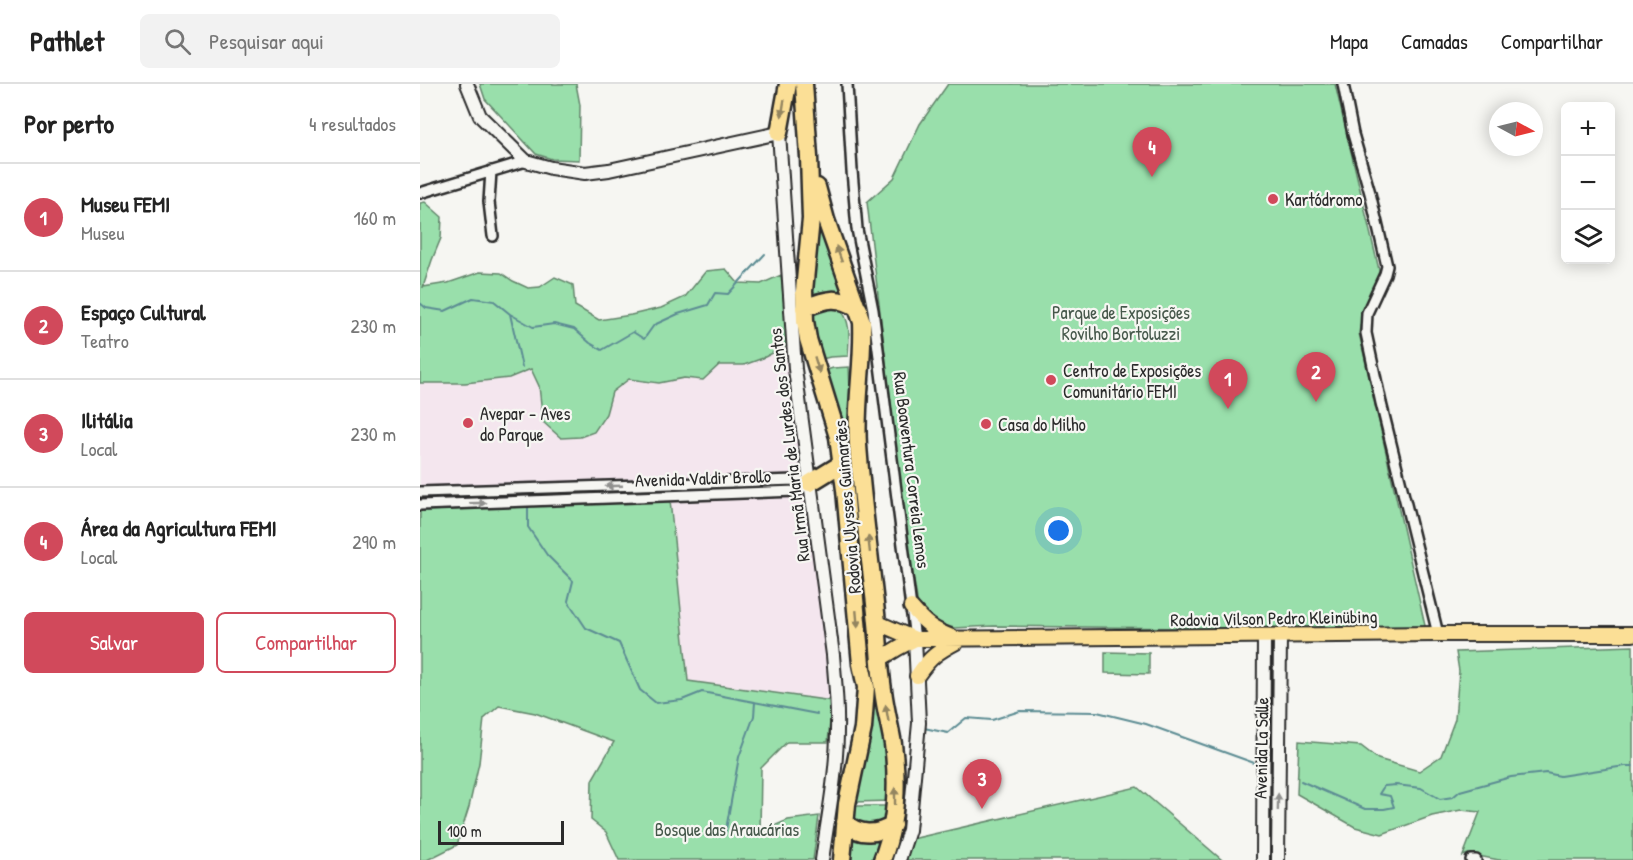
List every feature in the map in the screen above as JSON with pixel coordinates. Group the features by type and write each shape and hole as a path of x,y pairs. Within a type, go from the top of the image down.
{"highway":[{"path":"779,133 788,84"},
{"name":"Rodovia Ulysses Guimarães","path":"804,84 811,219 804,308 808,339 838,437 861,664 866,687 863,728 847,804 842,860"},
{"name":"Rodovia Ulysses Guimarães","path":"809,157 823,211 862,322 863,340 857,410 858,444 883,690 895,767 896,804 893,825 882,860"},
{"path":"804,308 836,299 844,300 859,309"},
{"path":"810,483 842,464"},
{"path":"810,483 845,490"},
{"path":"845,822 850,828 865,832 881,831 893,825"}],"main road":[{"path":"911,607 925,623 935,630 959,640"},
{"name":"Rodovia Vilson Pedro Kleinübing","path":"878,623 915,639 959,640 1633,634"},
{"path":"880,659 915,639"},
{"path":"917,676 930,658 959,640"}],"street":[{"path":"467,84 480,116 526,161 551,168 585,173 609,170 779,133"},
{"name":"Rua Boaventura Correia Lemos","path":"847,84 857,229 873,310 915,639 919,723 909,830 899,860"},
{"path":"1343,84 1353,134 1387,266 1367,314 1366,333 1438,634"},
{"name":"Rua Irmã Maria de Lurdes dos Santos","path":"779,133 795,369 836,702 837,731 831,802 822,860"},
{"path":"420,193 526,161"},
{"path":"491,171 489,210 493,236"},
{"name":"Avenida Valdir Brollo","path":"420,492 796,480 810,483"},
{"name":"Avenida Valdir Brollo","path":"420,505 797,491 810,483"},
{"name":"Avenida La Salle","path":"1263,860 1264,637"},
{"name":"Avenida La Salle","path":"1278,860 1281,637"}],"shaded area":[{"path":"788,345 832,701 688,681 670,500 420,511 420,383 465,383 509,378 531,369 539,386 543,422 580,437 594,432 606,414 612,392 629,379 659,383 684,378 700,380 719,365 744,365"}],"green space":[{"path":"480,84 576,84 580,105 579,160 552,159 536,154 485,99"},
{"name":"Parque de Exposições Rovilho Bortoluzzi","path":"948,84 1335,84 1380,274 1362,316 1359,333 1426,630 994,626 954,628 932,621 918,605 906,532 867,202 894,178 920,124"},
{"path":"425,202 442,217 441,238 423,287 448,283 480,272 501,273 528,288 540,287 555,277 573,285 575,306 599,320 661,308 685,297 706,271 726,269 738,283 761,284 781,275 788,345 744,365 719,365 703,380 684,378 659,383 629,379 612,392 606,414 594,432 580,437 561,438 543,422 539,386 531,369 509,378 465,383 420,383 420,203"},
{"path":"815,204 844,297 832,291 823,291 809,296"},
{"path":"823,307 839,307 846,318 849,330 848,356 818,360 812,318 816,311"},
{"path":"849,367 848,438 821,372 833,368"},
{"name":"Bosque das Araucárias","path":"670,500 688,681 832,701 828,742 787,742 761,768 760,832 788,820 819,816 813,860 619,860 606,832 591,820 592,780 614,742 535,713 499,706 484,719 479,763 457,845 427,860 420,860 420,511"},
{"path":"1633,646 1633,860 1499,860 1468,854 1463,856 1480,812 1461,810 1432,816 1382,834 1355,827 1297,794 1299,741 1361,746 1378,759 1419,771 1441,756 1455,719 1459,671 1456,652"},
{"path":"1105,652 1149,653 1149,674 1105,673"},
{"path":"873,687 887,757 890,801 854,802 870,740"},
{"path":"1137,787 1222,860 904,860 912,839"},
{"path":"853,806 890,806 887,819 878,827 856,822"},
{"path":"848,837 865,842 883,838 875,860 849,860"}],"waterway":[{"path":"420,303 426,308 445,311 473,298 494,301 510,314 533,327 554,324 574,329 602,350 633,332 644,339 654,325 678,314 708,305 715,293 728,294 765,254"},
{"path":"510,314 522,367"},
{"path":"528,507 528,527 547,555 573,581 568,601 586,628 619,643 640,690 656,703 682,700 702,692 817,714"},
{"path":"725,835 739,757 754,716 755,702"},
{"path":"924,728 948,733 966,718 992,720 1020,711 1097,712 1146,724 1257,764"},
{"path":"1301,781 1365,809 1384,809 1394,807 1390,796 1379,794 1384,786 1421,788 1440,799 1453,797 1460,791 1511,777 1546,773 1560,776 1633,766"}],"place":[{"name":"Área da Agricultura FEMI","path":"1152,177"},
{"name":"Kartódromo","path":"1273,199"},
{"name":"Centro de Exposições Comunitário FEMI","path":"1051,380"},
{"name":"Espaço Cultural","path":"1316,402"},
{"name":"Museu FEMI","path":"1228,409"},
{"name":"Avepar - Aves do Parque","path":"468,423"},
{"name":"Casa do Milho","path":"986,424"},
{"name":"Ilitália","path":"982,809"}]}
